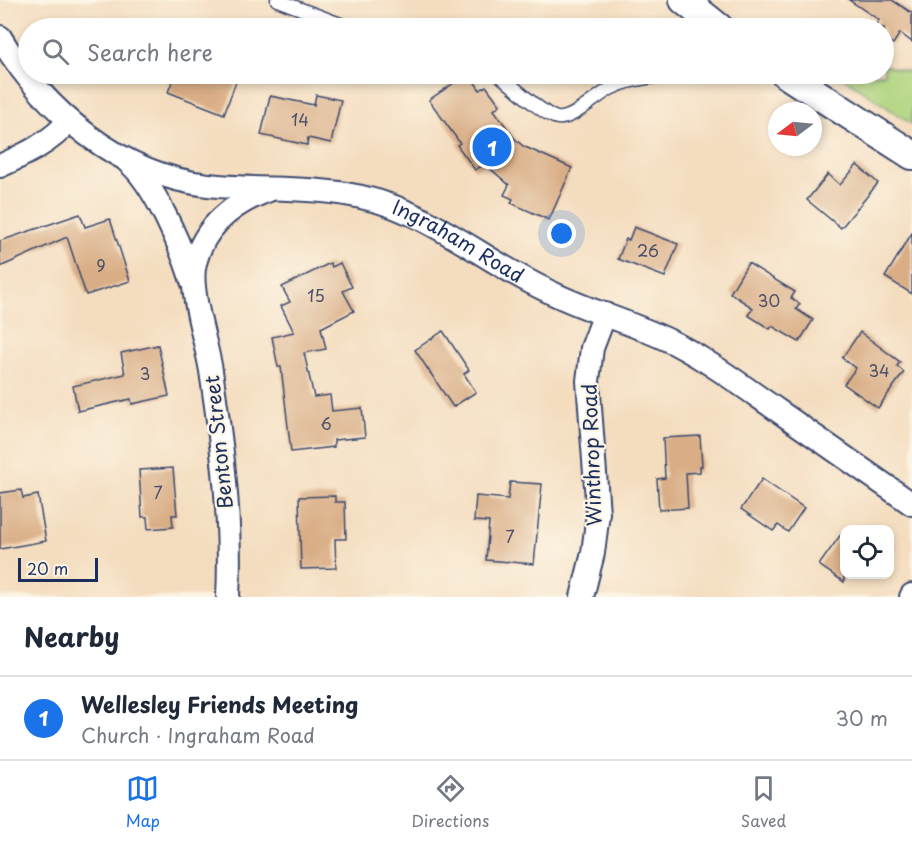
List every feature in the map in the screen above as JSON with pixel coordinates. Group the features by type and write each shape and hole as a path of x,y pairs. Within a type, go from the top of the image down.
{"street":[{"path":"684,0 706,18"},
{"name":"Ingraham Road","path":"0,37 18,64"},
{"name":"Ingraham Road","path":"33,84 69,121 116,154 161,173 196,183 223,186 330,191 395,207 413,215 542,288 673,343 714,366 912,504"},
{"path":"802,84 912,155"},
{"path":"0,166 42,145 69,121"},
{"name":"Benton Street","path":"116,154 130,164 152,192 186,261 194,289 221,435 228,539 228,597"},
{"name":"Benton Street","path":"194,289 194,267 200,247 220,220 244,200 275,188"},
{"name":"Winthrop Road","path":"582,597 593,553 598,513 588,381 592,348 605,314"}],"lane":[{"path":"277,0 325,18"},
{"path":"510,84 548,114 561,118 577,112 599,94 622,84"}],"green space":[{"path":"894,68 912,73 912,124 853,84 894,84"}],"building":[{"path":"849,0 892,0 912,13 912,42 900,33 894,42 894,18 876,18"},
{"path":"171,84 235,84 224,114 168,92"},
{"path":"452,84 476,84 480,90 486,86 500,105 494,110 515,139 523,146 572,168 549,220 511,203 513,199 504,195 509,185 485,164 475,170 457,145 460,143 429,100"},
{"path":"316,95 341,100 331,143 308,138 307,145 261,135 270,96 314,105"},
{"path":"857,165 878,183 841,228 807,200 828,174 840,185"},
{"path":"80,214 85,227 110,219 130,281 86,295 67,237 0,267 0,241"},
{"path":"634,227 678,244 665,277 618,259"},
{"path":"912,233 912,294 885,277"},
{"path":"330,263 332,267 340,263 352,287 343,291 354,311 321,328 326,349 304,353 314,397 330,395 332,411 362,408 365,437 334,440 334,447 291,452 281,367 278,367 272,337 294,332 281,306 290,302 282,287"},
{"path":"748,263 795,292 791,298 800,304 796,309 813,320 799,342 772,326 770,329 748,315 753,308 730,293"},
{"path":"443,331 469,370 464,374 476,392 453,407 415,350"},
{"path":"860,332 900,362 897,366 904,372 878,408 844,384 856,368 842,358"},
{"path":"158,345 169,396 132,404 131,399 78,411 73,386 125,374 121,353"},
{"path":"700,436 702,466 700,466 700,472 686,473 688,508 659,510 657,479 665,478 663,438"},
{"path":"173,468 177,515 172,515 173,527 148,529 147,517 142,517 139,470"},
{"path":"762,479 804,508 788,532 778,525 773,531 741,509"},
{"path":"510,482 542,484 534,564 486,560 489,522 474,521 476,496 508,499"},
{"path":"21,490 23,498 38,495 46,541 0,549 0,493"},
{"path":"335,496 335,502 345,502 346,539 335,539 336,568 301,569 299,497"},
{"path":"840,536 840,579 844,579 844,582 819,565"}],"place":[{"name":"Wellesley Friends Meeting","path":"492,147"}]}
